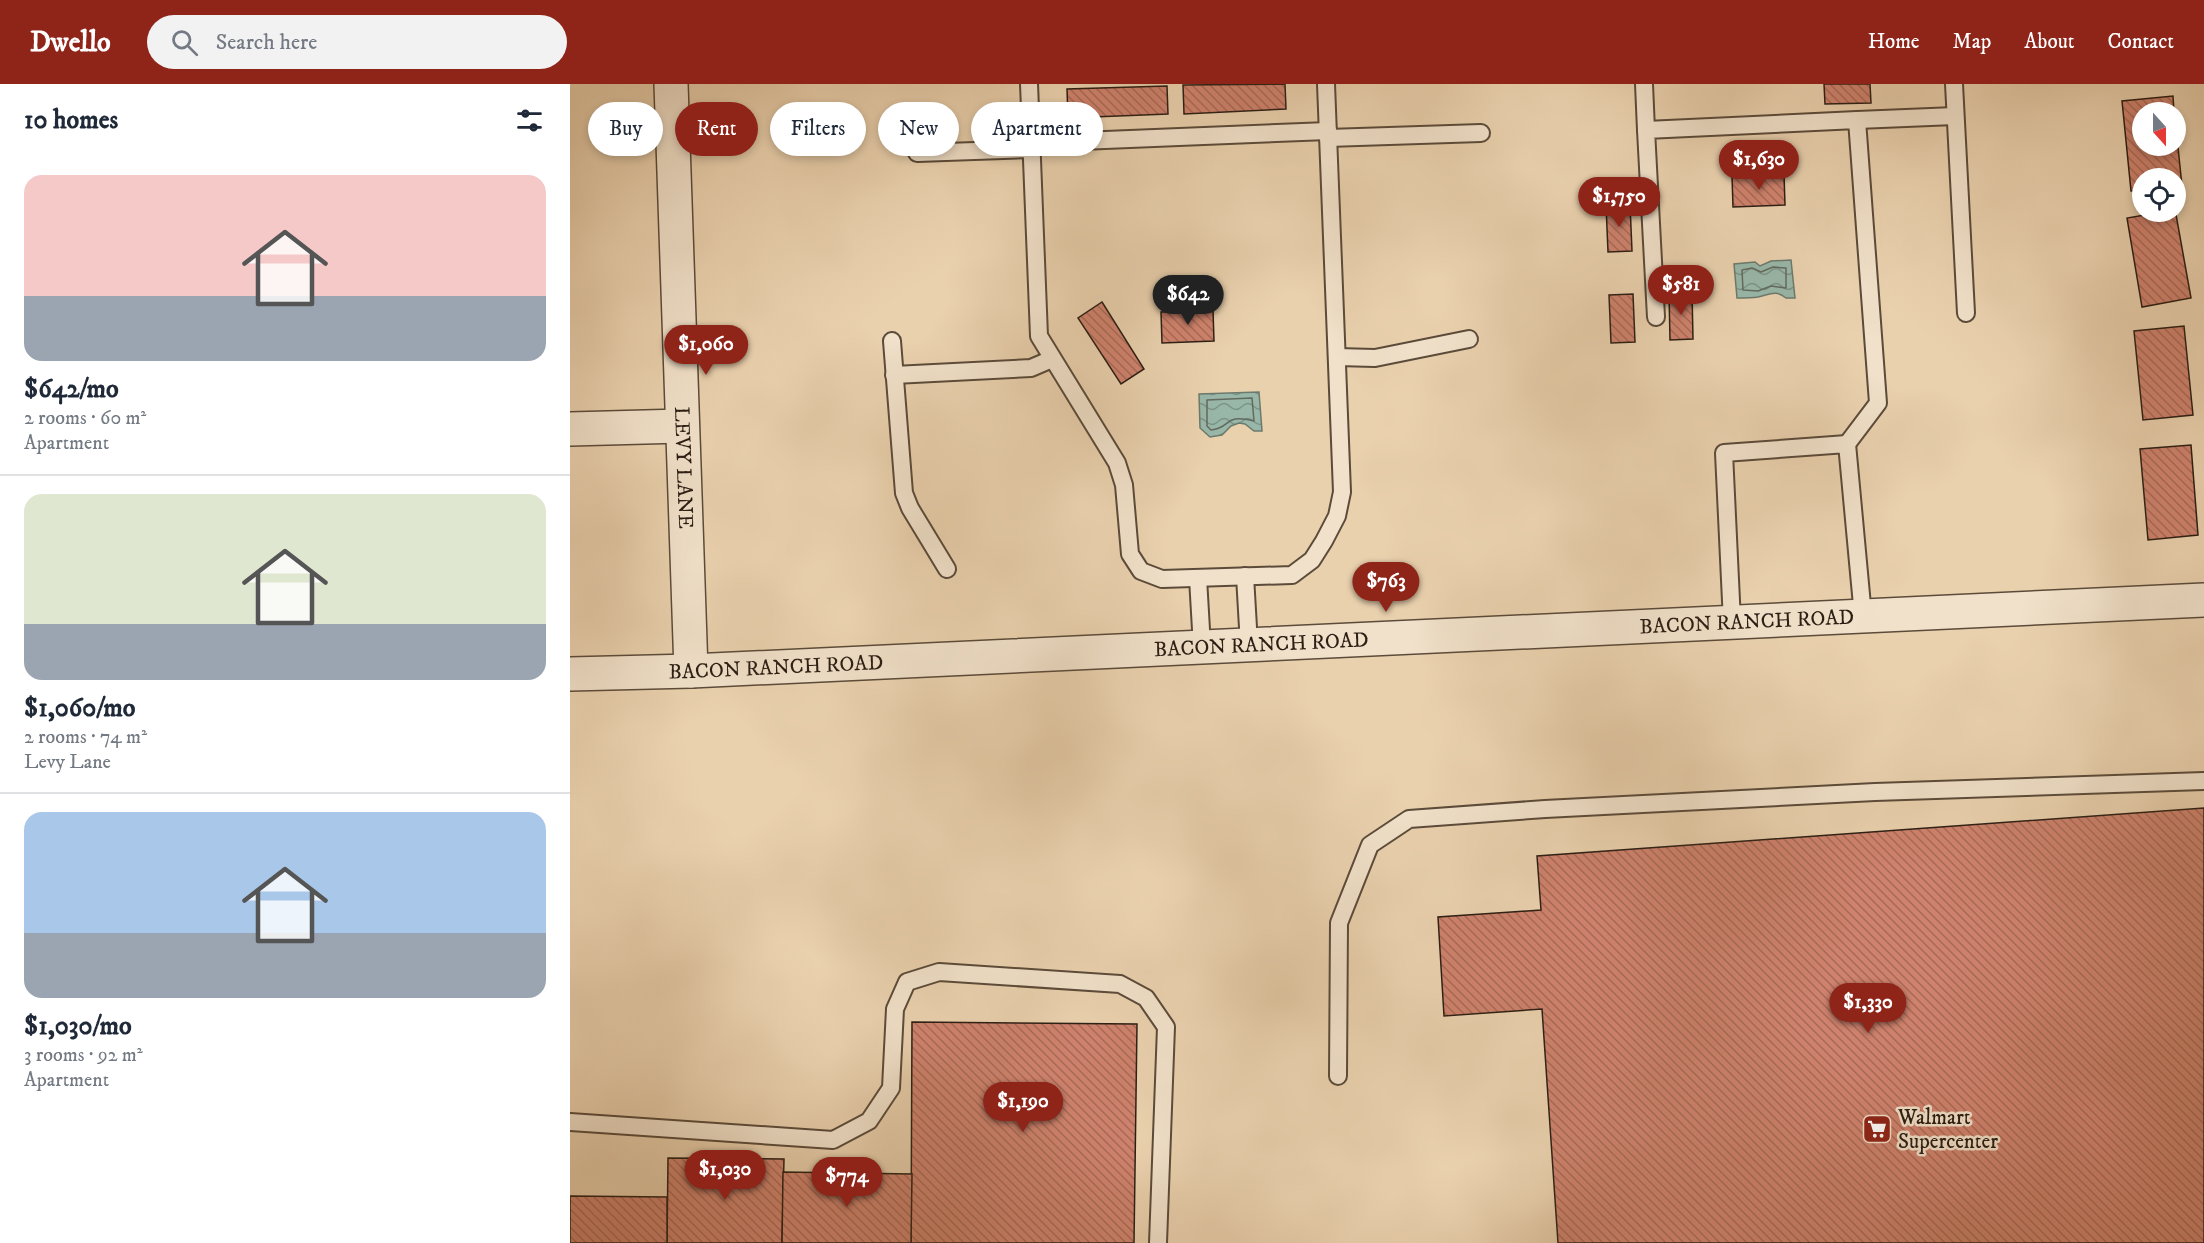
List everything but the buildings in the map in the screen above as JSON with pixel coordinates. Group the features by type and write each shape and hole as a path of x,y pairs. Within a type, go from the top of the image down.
{"street":[{"name":"LEVY LANE","path":"671,84 692,671"},
{"path":"570,429 682,426"},
{"name":"BACON RANCH ROAD","path":"570,674 692,671 2204,600"}],"lane":[{"path":"1029,84 1030,102"},
{"path":"1031,156 1039,336 1117,463 1124,485 1130,554 1141,571 1162,579 1292,575 1312,560 1337,516 1342,492 1326,84"},
{"path":"1644,84 1656,317"},
{"path":"1954,84 1966,314"},
{"path":"1646,130 1955,116"},
{"path":"1857,120 1878,403 1847,444 1863,616"},
{"path":"1103,143 1328,134 1481,133"},
{"path":"1337,357 1375,358 1469,339"},
{"path":"892,341 904,493 910,508 947,569"},
{"path":"894,375 1030,368 1052,359"},
{"path":"1732,622 1724,453 1847,444"},
{"path":"1245,576 1248,645"},
{"path":"1198,578 1202,647"},
{"path":"1338,1076 1339,922 1370,845 1409,819 1545,809 1875,792 2204,781"},
{"path":"570,1122 833,1140 869,1121 891,1088 895,1009 908,982 939,972 1120,984 1146,998 1166,1027 1158,1243"}],"water":[{"path":"1791,260 1795,298 1786,298 1772,293 1737,298 1734,264 1755,262 1760,266 1771,261"},
{"path":"1259,392 1262,431 1254,431 1245,424 1239,423 1231,426 1222,435 1210,437 1200,428 1199,394"}],"place":[{"name":"Walmart Supercenter","path":"1877,1129"}]}
